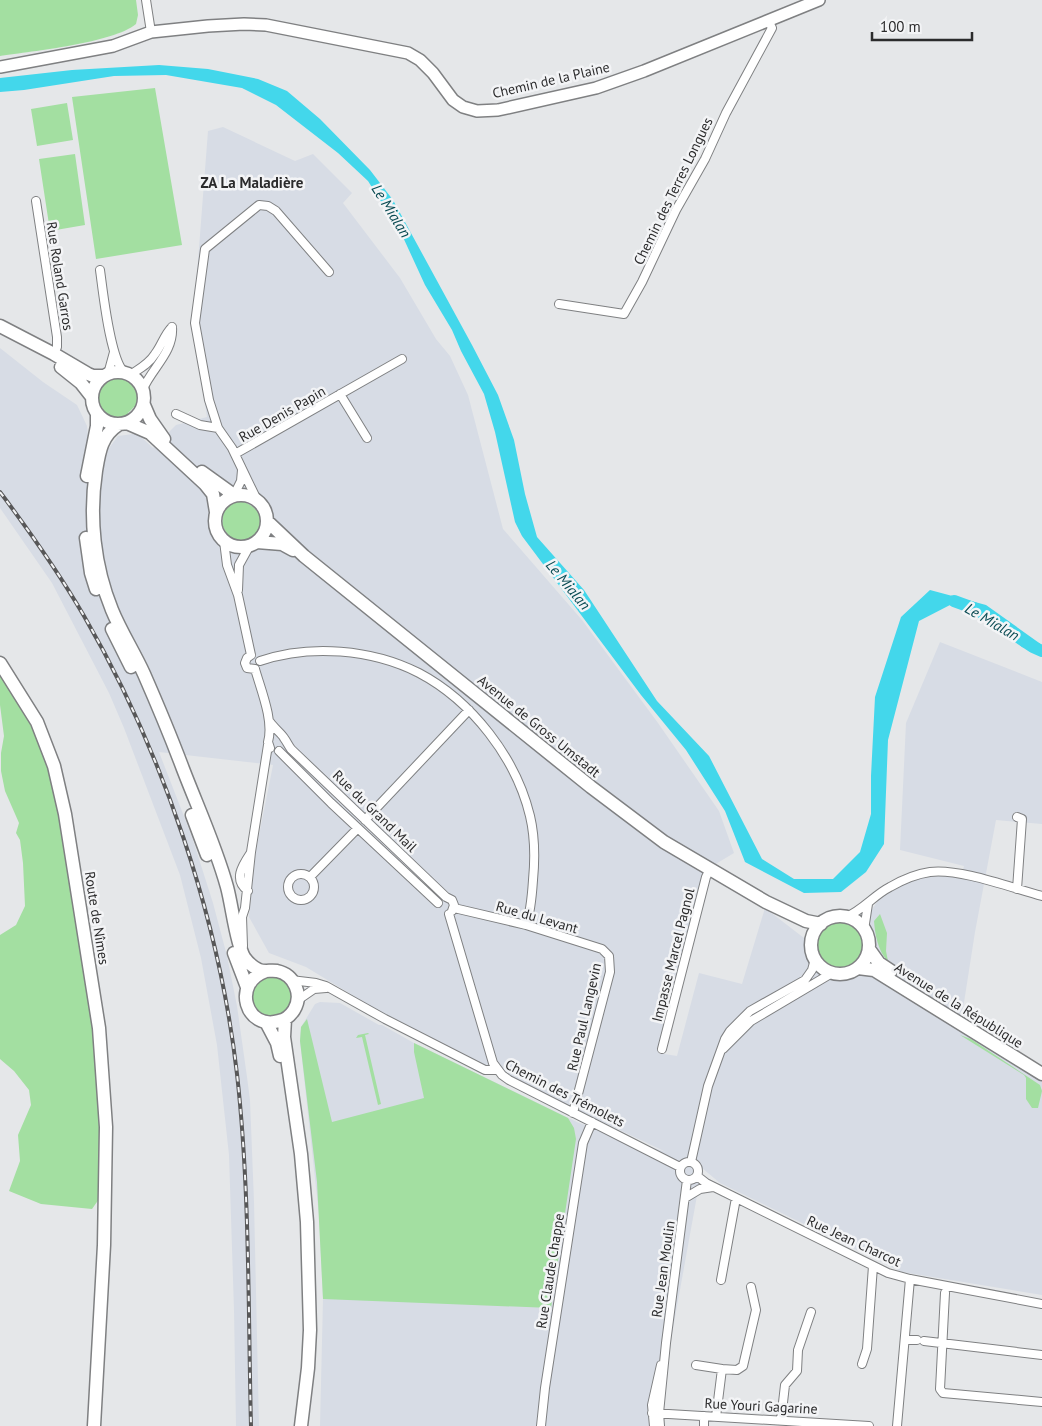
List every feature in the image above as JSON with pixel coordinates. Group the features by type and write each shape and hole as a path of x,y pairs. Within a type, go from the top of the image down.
{"main road":[{"path":"0,326 93,376 127,374 136,379 143,390 144,406 150,419 165,440 234,496"},
{"path":"0,334 44,356 63,368 81,383 92,397"},
{"path":"106,375 95,385 92,397 97,414 106,422 122,424 150,433 205,484 213,494 216,512 215,526 224,541 232,546 241,547 253,544 264,532 267,521 264,509 256,500 242,494 223,502 216,512"},
{"path":"144,406 137,416 108,433 101,447 94,490 94,537 101,578 111,608 144,674 165,722 209,834 226,886 242,953 249,963 258,970 280,972 291,980 297,990 298,1000 295,1008 285,1019 276,1022 266,1022 254,1016 247,1006 245,993 247,987 254,977 266,971"},
{"path":"97,414 97,426 90,455 85,496 85,533 91,573 103,608 155,720 213,871 224,906 233,950 247,987"},
{"name":"Avenue de Gross Umstadt","path":"267,521 304,556 598,792 664,842 766,902 806,921 821,924"},
{"name":"Avenue de Gross Umstadt","path":"253,544 282,544 304,556"},
{"name":"Route de Nîmes","path":"0,663 37,722 54,766 64,807 99,1028 106,1127 104,1245 94,1426"},
{"name":"Avenue de Gross Umstadt","path":"766,902 784,917 801,927 812,939"},
{"path":"846,917 856,922 864,930 868,938 869,949 865,960 858,968 843,974 832,973 823,969 815,959 811,950 812,939 815,931 821,924 830,918 846,917"},
{"name":"Avenue de la République","path":"869,949 878,963 926,996 1042,1068"},
{"name":"Avenue de la République","path":"858,968 874,970 882,974 1042,1074"},
{"path":"285,1019 284,1036 302,1154 307,1222 310,1330 308,1368 301,1426"},
{"path":"266,1022 279,1051 298,1200 301,1344 293,1426"}],"street":[{"path":"146,0 151,32"},
{"name":"Chemin de la Plaine","path":"0,66 113,46 151,32 208,26 266,25 408,53 420,60 433,73 453,100 463,107 478,111 498,110 596,88 672,61 819,0"},
{"name":"Chemin des Terres Longues","path":"559,304 624,314 642,282 676,210 705,159 726,113 772,28 768,20"},
{"name":"Rue Roland Garros","path":"36,201 57,338 57,347 54,354"},
{"path":"256,500 235,454 218,428 208,400 195,323 205,249 260,205 268,206 276,211 329,272"},
{"path":"100,270 114,352 119,366 127,374 144,366 155,356 165,334 172,327 173,337 168,349 143,390"},
{"path":"106,375 114,352"},
{"name":"Rue Denis Papin","path":"235,454 402,359"},
{"name":"Rue Denis Papin","path":"340,394 367,438"},
{"path":"176,414 200,425 218,428"},
{"path":"234,496 241,481 242,468"},
{"path":"224,541 227,565 238,595 251,655"},
{"path":"238,595 240,565 253,544"},
{"path":"260,661 306,652 357,653 379,658 419,673 469,710 501,748 516,776 530,816 535,855 532,898 526,925"},
{"path":"251,655 257,656 260,661 259,666 255,669 247,668 245,663 246,658 251,655"},
{"path":"242,953 244,942 242,917 248,891 251,852 270,736 270,722 255,669"},
{"path":"310,877 358,828 364,828 366,825 365,820 469,710"},
{"path":"265,764 278,751 284,748 286,743 284,737 279,734 270,722"},
{"path":"270,736 279,734"},
{"name":"Rue du Grand Mail","path":"286,743 446,897"},
{"path":"268,745 272,750 278,751"},
{"name":"Rue du Grand Mail","path":"278,751 438,904"},
{"path":"1017,889 1016,852 1022,819 1018,817"},
{"name":"Impasse Marcel Pagnol","path":"662,1048 706,877 710,869"},
{"path":"846,917 868,904 879,893 891,886 910,877 930,872 953,872 1042,896"},
{"path":"451,911 441,912 439,910 438,904 441,899 446,897 454,902 451,911 493,1063 498,1070"},
{"path":"864,930 868,904"},
{"name":"Rue du Levant","path":"451,911 526,925 602,949 609,956"},
{"name":"Rue Paul Langevin","path":"573,1113 610,972 609,956"},
{"path":"691,1162 708,1086 725,1039 738,1021 750,1011 805,980 812,970 815,959"},
{"path":"720,1053 751,1021 832,973"},
{"name":"Chemin des Trémolets","path":"291,980 316,983 331,989 385,1020 485,1070 498,1070 509,1080 680,1167"},
{"path":"298,1000 314,989 331,989"},
{"name":"Rue Claude Chappe","path":"541,1426 545,1388 583,1143 592,1122"},
{"path":"691,1162 697,1166 697,1176 687,1180 681,1175 680,1167 685,1163 691,1162"},
{"name":"Rue Jean Charcot","path":"697,1176 714,1187 888,1274 910,1280 1042,1304"},
{"name":"Rue Jean Moulin","path":"660,1426 654,1397 666,1343 687,1180"},
{"path":"685,1198 700,1189 714,1187"},
{"path":"721,1280 736,1198"},
{"path":"862,1364 867,1349 873,1266"},
{"path":"897,1426 910,1280"},
{"path":"696,1365 737,1370 743,1366 756,1310 751,1287"},
{"path":"945,1293 940,1389 943,1393 1042,1402"},
{"path":"776,1422 784,1385 796,1370 798,1350 811,1312"},
{"path":"905,1340 943,1342 1042,1355"},
{"path":"716,1416 722,1369"},
{"name":"Rue Jean Moulin","path":"654,1426 656,1413"},
{"name":"Rue Youri Gagarine","path":"656,1413 776,1422 869,1426"},
{"path":"704,1416 704,1426"}],"shaded area":[{"path":"223,127 295,161 313,154 352,193 343,203 400,278 436,339 450,356 468,395 503,529 582,620 658,723 719,811 734,853 704,871 658,1053 677,1056 699,973 742,984 765,908 804,938 808,958 821,975 829,979 851,978 861,972 871,959 873,944 869,921 871,911 881,896 918,878 931,875 961,877 964,866 900,850 906,723 940,642 1042,682 1042,824 996,820 975,932 960,1028 1042,1077 1042,1295 902,1272 720,1183 702,1168 672,1334 660,1418 661,1426 320,1426 323,1299 319,1215 300,1041 301,1027 315,1004 320,1002 340,1003 414,1043 579,1123 666,1152 476,1062 385,1015 306,967 269,953 249,917 256,850 273,765 159,752 192,837 213,903 227,956 237,1006 250,1100 259,1426 236,1426 229,1155 217,1045 201,958 180,875 109,693 52,583 0,508 0,348 43,382 77,405 87,426 87,452 104,455 118,436 133,434 139,435 153,448 176,425 207,417 193,326 208,131"}],"green space":[{"path":"0,0 136,0 138,15 136,24 125,31 110,36 51,49 0,56"},
{"path":"155,88 182,245 96,259 72,97"},
{"path":"67,103 73,140 37,146 31,109"},
{"path":"75,154 85,225 50,231 39,159"},
{"path":"117,378 132,384 138,396 136,407 128,413 128,416 123,418 109,416 105,413 98,399 103,385 109,380"},
{"path":"241,501 252,506 259,513 261,522 260,530 256,536 249,540 240,541 229,537 222,525 224,509 231,503"},
{"path":"0,663 54,766 99,1028 104,1192 92,1209 41,1204 9,1191 20,1161 18,1135 31,1105 29,1090 14,1071 0,1059 0,935 16,925 25,906 23,863 20,840 16,833 19,823 5,791 1,771 1,753 4,736 0,705"},
{"path":"880,914 887,933 886,951 888,961 879,948 875,931 874,921"},
{"path":"840,922 849,924 857,929 862,937 864,946 862,955 857,963 849,968 840,970 831,968 823,963 818,955 816,946 818,937 823,929 831,924"},
{"path":"268,976 276,976 283,979 289,985 292,996 289,1007 283,1013 276,1016 268,1016 261,1013 255,1007 252,1000 252,992 255,985 261,979"},
{"path":"307,1019 332,1122 424,1098 414,1052 414,1043 568,1118 574,1128 576,1139 551,1308 323,1299 317,1182 300,1041 301,1027"},
{"path":"368,1033 365,1035 381,1104 378,1105 362,1037 356,1038 358,1035"},
{"path":"960,1035 971,1039 1040,1085 1042,1091 1038,1108 1032,1108 1026,1099 1026,1078 1024,1075"}],"water":[{"name":"Le Mialan","path":"159,65 208,69 258,79 287,91 320,119 370,170 393,200 498,395 514,440 525,494 537,537 584,590 657,701 709,756 762,859 794,879 833,879 860,852 871,814 875,697 901,617 930,590 986,605 1042,645 1042,654 1022,647 994,620 973,607 950,605 919,621 888,740 884,844 866,872 841,892 804,893 745,862 725,811 686,750 641,695 522,536 515,522 495,432 484,394 452,330 425,285 402,235 368,181 338,153 276,105 242,88 166,75 114,76 0,92 0,78 72,70"}],"waterway":[{"name":"Le Mialan","path":"954,601 976,609 1042,651"}],"railway":[{"path":"0,492 65,584 113,668 139,723 162,780 202,896 217,956 237,1074 244,1161 248,1250 251,1426"}],"district":[{"name":"ZA La Maladière","path":"252,183"}]}
